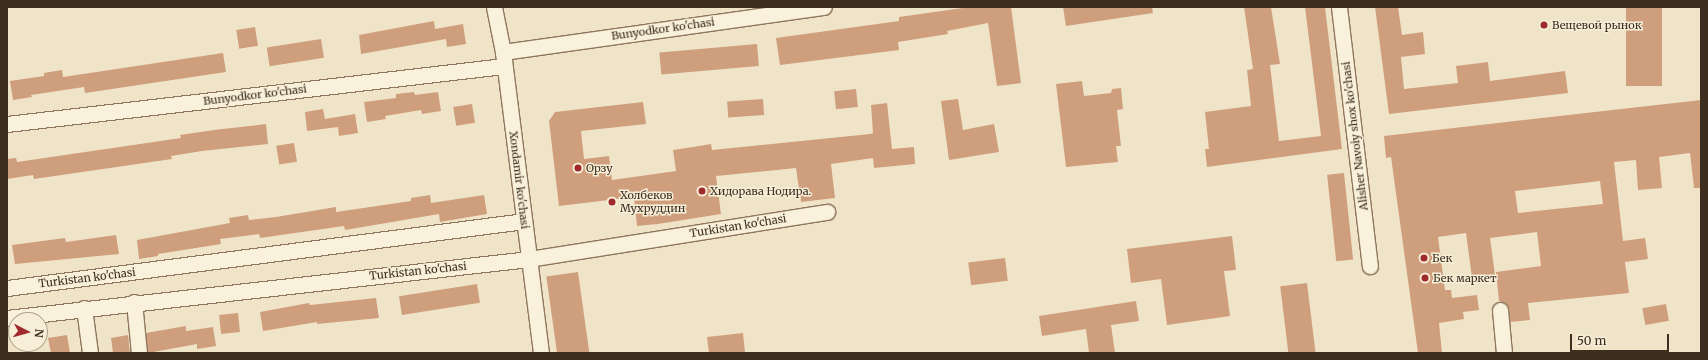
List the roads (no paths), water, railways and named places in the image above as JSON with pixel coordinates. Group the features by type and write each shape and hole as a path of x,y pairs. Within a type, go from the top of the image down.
{"street":[{"name":"Xondamir ko'chasi","path":"494,7 503,59 541,353"},
{"name":"Bunyodkor ko'chasi","path":"7,124 503,59 824,7"},
{"name":"Alisher Navoiy shox ko'chasi","path":"1339,7 1370,266"},
{"name":"Turkistan ko'chasi","path":"7,318 134,302 529,259 827,212"},
{"name":"Turkistan ko'chasi","path":"7,288 524,221"},
{"path":"134,302 139,353"},
{"path":"84,308 90,353"},
{"path":"1500,310 1504,353"}],"place":[{"name":"Вещевой рынок","path":"1544,25"},
{"name":"Орзу","path":"578,168"},
{"name":"Хидорава Нодира.","path":"702,191"},
{"name":"Холбеков Мухруддин","path":"612,202"},
{"name":"Бек","path":"1424,258"},
{"name":"Бек маркет","path":"1425,278"}]}
